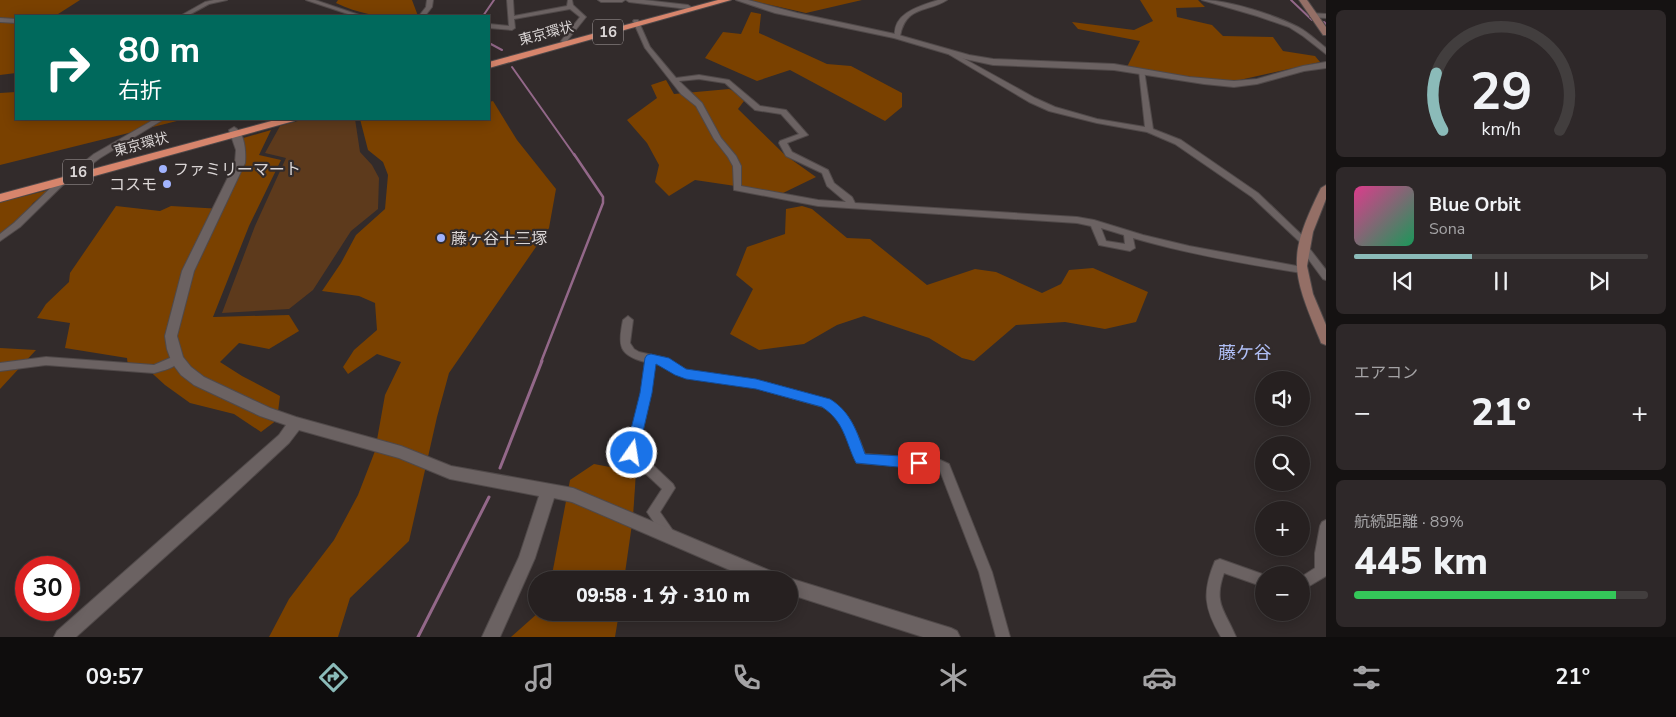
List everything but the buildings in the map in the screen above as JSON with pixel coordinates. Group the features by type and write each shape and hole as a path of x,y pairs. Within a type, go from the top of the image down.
{"highway":[{"name":"東京環状","path":"490,63 715,0"},
{"name":"東京環状","path":"490,63 564,41 727,0"},
{"name":"東京環状","path":"0,198 271,120"},
{"name":"東京環状","path":"0,194 286,120"},
{"path":"63,181 73,174"}],"main road":[{"path":"1303,0 1326,33"},
{"path":"1326,188 1309,225 1304,244 1302,270 1304,284 1326,340"}],"street":[{"path":"185,15 207,3 224,0"},
{"path":"309,0 357,15"},
{"path":"423,15 429,7 430,0"},
{"path":"490,26 512,28 510,0"},
{"path":"601,0 622,0"},
{"path":"629,0 688,7"},
{"path":"740,0 896,36 952,54 992,62 1021,65 1098,66 1196,81 1249,83 1310,65 1326,65"},
{"path":"896,36 902,18 910,12 944,0"},
{"path":"1205,0 1259,14 1293,26 1326,52"},
{"path":"511,18 571,3 583,17 564,41"},
{"path":"1313,15 1326,16"},
{"path":"0,20 15,21"},
{"path":"637,23 646,47 674,80 699,105 718,139 732,156 737,166 737,188 818,204 1094,223 1128,234 1253,262 1302,270"},
{"path":"952,54 1032,100 1052,109 1097,121 1149,130 1178,142 1217,168 1266,205 1304,244 1326,277"},
{"path":"1142,72 1149,130"},
{"path":"674,80 699,77 727,81 758,108 783,112 804,135 784,140 783,143 789,154 825,172 830,184 849,199 852,206"},
{"path":"73,174 97,156 158,120"},
{"path":"234,132 241,150 238,169 188,271 171,336 177,359 199,382 264,412 296,424 400,452 450,472 573,495 751,571"},
{"path":"0,238 25,218 42,198 63,181"},
{"path":"1094,223 1102,243 1130,248 1128,234"},
{"path":"628,320 624,342 627,349 636,354 664,362 679,372 686,374 756,384 826,402 836,409 849,427 861,459 938,464 945,468 985,568 995,600 1003,637"},
{"path":"651,358 646,393 632,453 669,488 653,512 672,538"},
{"path":"0,367 46,361 154,369 165,366 177,359"},
{"path":"63,637 211,506 284,439 296,424"},
{"path":"491,637 527,558 549,490"},
{"path":"1310,579 1324,572 1321,552 1326,526"},
{"path":"1229,637 1217,617 1212,598 1212,586 1220,565 1255,578"},
{"path":"798,589 951,637"}],"shaded area":[{"path":"0,0 80,0 57,15 15,15 15,73 0,75"},
{"path":"338,0 412,0 418,15 379,15 356,11 336,3"},
{"path":"749,0 862,0 806,13"},
{"path":"1140,0 1198,0 1205,7 1176,8 1177,17 1212,25 1223,36 1273,37 1283,51 1315,56 1320,62 1235,81 1179,76 1127,67 1140,41 1078,29 1072,22 1134,30 1153,21"},
{"path":"751,12 761,14 759,33 827,64 851,66 902,93 902,107 885,121 790,70 757,81 705,58 723,32 741,34"},
{"path":"666,80 674,94 729,89 747,97 738,109 785,155 816,177 783,193 695,180 669,196 655,182 659,165 647,143 627,120 657,98 651,85"},
{"path":"15,92 15,120 181,120 0,165 0,93"},
{"path":"493,101 517,140 556,189 549,228 449,373 409,541 350,598 338,637 269,637 289,599 334,540 358,495 375,451 385,395 401,362 377,354 348,374 343,367 354,350 377,330 375,303 359,296 322,291 341,263 356,235 385,209 388,175 383,162 368,150 360,120 490,120 490,102"},
{"path":"301,120 355,120 360,152 372,165 379,178 378,209 351,231 313,290 289,309 222,313 255,226 286,158 265,153 280,126"},
{"path":"271,130 259,155 281,160 249,226 213,317 289,315 299,331 269,349 239,343 220,362 280,396 277,420 261,432 234,414 190,403 165,385 143,365 128,367 127,358 65,348 70,323 37,318 46,304 69,282 70,273 116,206 160,211 171,206 222,209 240,139"},
{"path":"49,190 33,203 24,216 0,236 0,202"},
{"path":"802,206 812,209 847,238 870,239 927,285 975,269 996,272 1042,293 1061,284 1069,270 1093,268 1148,292 1136,322 1105,329 1065,322 1016,325 974,361 962,358 929,338 864,316 837,325 804,344 759,350 730,334 753,289 736,275 747,247 785,234 786,209"},
{"path":"0,348 36,350 0,389"},
{"path":"594,464 636,472 633,517 625,571 553,571 570,480"},
{"path":"529,621 618,621 615,637 511,637"}],"waterway":[{"path":"484,15 494,0"},
{"path":"1291,0 1312,20"},
{"path":"490,44 502,50"},
{"path":"512,67 575,156"},
{"path":"541,362 603,203 603,197 574,154"},
{"path":"500,468 542,361"},
{"path":"418,637 489,497"}],"place":[{"name":"ファミリーマート","path":"163,169"},
{"name":"コスモ","path":"167,184"},
{"name":"藤ヶ谷十三塚","path":"441,238"}],"district":[{"name":"藤ケ谷","path":"1245,353"}],"route":[{"path":"632,453 646,393 651,358 664,362 679,372 686,374 756,384 826,402 836,409 849,427 861,459 919,463"}]}
